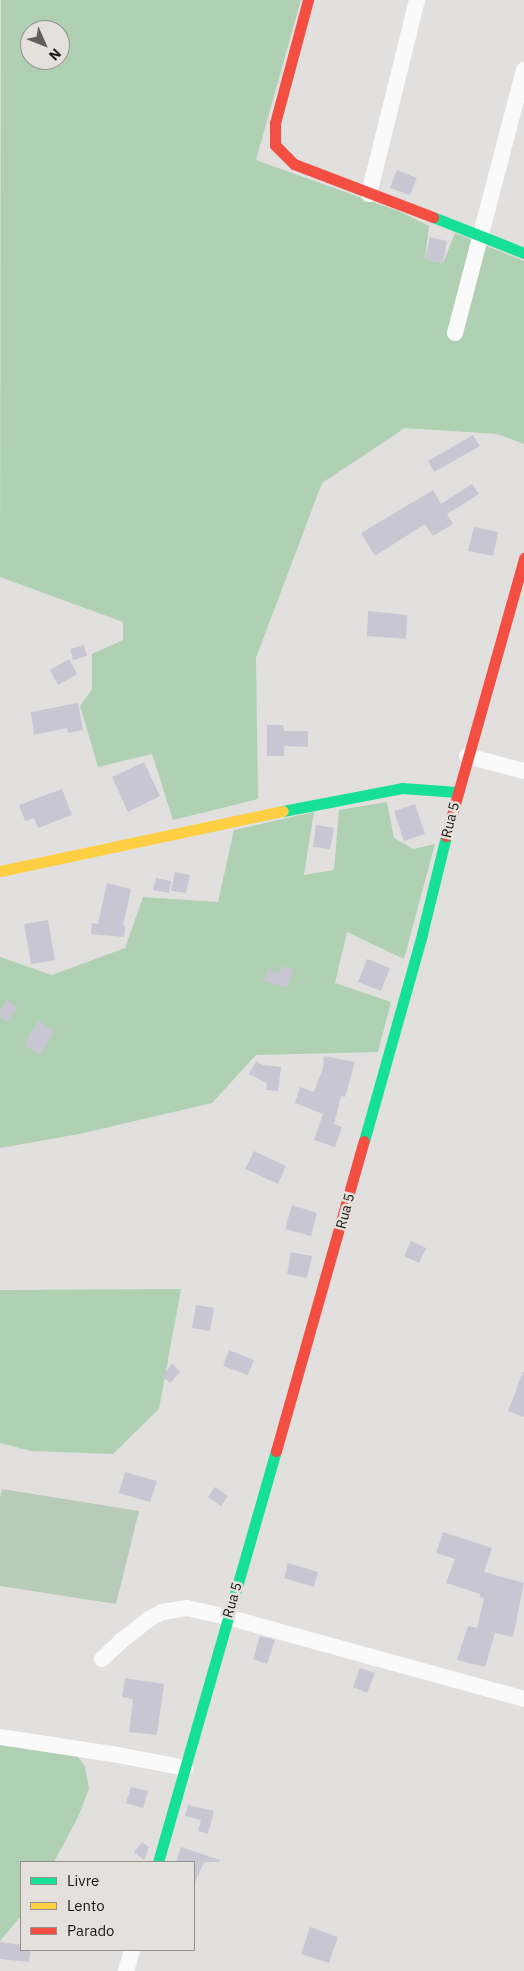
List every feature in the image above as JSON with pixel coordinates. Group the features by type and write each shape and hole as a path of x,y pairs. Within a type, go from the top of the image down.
{"street":[{"path":"308,0 275,123 275,145 294,164 369,194 482,234 524,253"},
{"path":"369,194 417,0"},
{"path":"455,333 524,70"},
{"name":"Rua 5","path":"158,1861 346,1209 422,934 457,792 524,558"},
{"path":"467,756 524,771"},
{"path":"0,871 362,794 402,788 457,792"},
{"path":"102,1659 121,1641 162,1612 187,1608 227,1617 524,1699"},
{"path":"0,1737 113,1754 186,1768"},
{"path":"126,1971 132,1951"}],"green space":[{"path":"1,0 301,0 256,160 401,212 429,226 425,259 443,263 455,233 524,261 524,444 497,434 405,428 322,483 256,658 258,799 173,820 152,754 98,767 80,706 92,689 92,654 123,640 123,622 0,577"},
{"path":"387,802 394,838 413,849 435,844 404,959 347,932 335,983 391,1002 378,1052 256,1055 212,1103 79,1134 0,1148 0,957 52,975 125,948 143,897 218,902 234,830 314,812 304,875 334,870 339,810"},
{"path":"181,1289 159,1409 113,1454 31,1451 0,1443 0,1290"},
{"path":"2,1489 139,1511 116,1604 0,1586 0,1498"},
{"path":"0,1737 70,1747 85,1766 89,1789 78,1817 55,1861 20,1861 20,1917 0,1941"}],"building":[{"path":"397,170 417,178 410,195 390,188"},
{"path":"430,237 447,241 443,263 425,259"},
{"path":"473,435 480,446 434,472 428,461"},
{"path":"472,484 479,494 447,514 453,524 433,536 425,524 375,556 361,533 433,490 441,504"},
{"path":"474,527 498,532 493,556 468,551"},
{"path":"368,611 407,615 406,639 367,636"},
{"path":"84,645 87,656 73,660 70,649"},
{"path":"69,659 77,674 58,685 50,670"},
{"path":"78,703 83,730 68,733 67,728 34,735 31,712"},
{"path":"267,725 283,725 284,731 308,731 308,747 284,746 284,756 267,756"},
{"path":"144,762 160,796 128,812 112,777"},
{"path":"62,789 72,815 38,828 34,818 25,821 19,805"},
{"path":"415,804 425,834 404,841 394,811"},
{"path":"316,825 334,828 330,849 313,847"},
{"path":"175,872 190,875 186,893 171,891"},
{"path":"156,878 171,881 169,893 153,890"},
{"path":"107,883 131,889 123,926 125,926 124,937 91,934 92,923 98,924"},
{"path":"48,920 55,960 31,964 24,924"},
{"path":"367,959 390,968 381,991 358,982"},
{"path":"282,966 294,970 287,988 264,980 268,969 279,973"},
{"path":"7,1000 17,1007 7,1022 0,1017 0,1011"},
{"path":"38,1021 54,1031 40,1055 24,1045"},
{"path":"324,1056 355,1062 345,1097 341,1096 334,1124 342,1127 335,1147 314,1140 323,1114 295,1103 300,1087 314,1092 323,1068"},
{"path":"256,1061 263,1065 281,1067 278,1091 266,1090 267,1083 249,1074"},
{"path":"254,1151 286,1166 278,1184 245,1169"},
{"path":"292,1205 317,1213 311,1236 285,1229"},
{"path":"411,1241 426,1248 419,1263 404,1256"},
{"path":"291,1252 312,1256 307,1278 287,1274"},
{"path":"196,1305 214,1308 210,1331 192,1328"},
{"path":"229,1350 254,1360 248,1375 223,1366"},
{"path":"172,1364 180,1372 170,1383 162,1376"},
{"path":"524,1372 524,1417 508,1411"},
{"path":"125,1472 157,1481 150,1502 119,1493"},
{"path":"215,1487 228,1496 221,1506 208,1497"},
{"path":"443,1532 492,1548 484,1572 524,1583 513,1637 495,1633 485,1667 457,1660 468,1626 477,1628 484,1598 480,1597 480,1594 446,1583 455,1559 436,1553"},
{"path":"288,1563 318,1572 314,1587 284,1578"},
{"path":"260,1636 275,1640 267,1664 253,1659"},
{"path":"360,1668 375,1673 367,1693 353,1687"},
{"path":"125,1678 164,1684 157,1735 129,1732 133,1699 122,1697"},
{"path":"131,1787 148,1791 143,1808 126,1803"},
{"path":"188,1805 214,1811 208,1834 198,1831 201,1820 185,1816"},
{"path":"142,1842 149,1847 144,1860 134,1852"},
{"path":"181,1847 220,1860 220,1862 204,1862 195,1883 195,1861 176,1861"},
{"path":"310,1927 338,1937 329,1963 301,1954"},
{"path":"0,1942 20,1945 20,1951 31,1951 29,1962 0,1959"}],"traffic: fast":[{"path":"433,217 524,253"},
{"path":"283,811 402,788 457,792"},
{"path":"364,1141 422,934 446,836"},
{"path":"158,1861 276,1451"}],"traffic: slow":[{"path":"0,871 283,811"}],"traffic: jam":[{"path":"308,0 275,123 275,145 294,164 433,217"},
{"path":"446,836 524,558"},
{"path":"276,1451 364,1141"}]}
